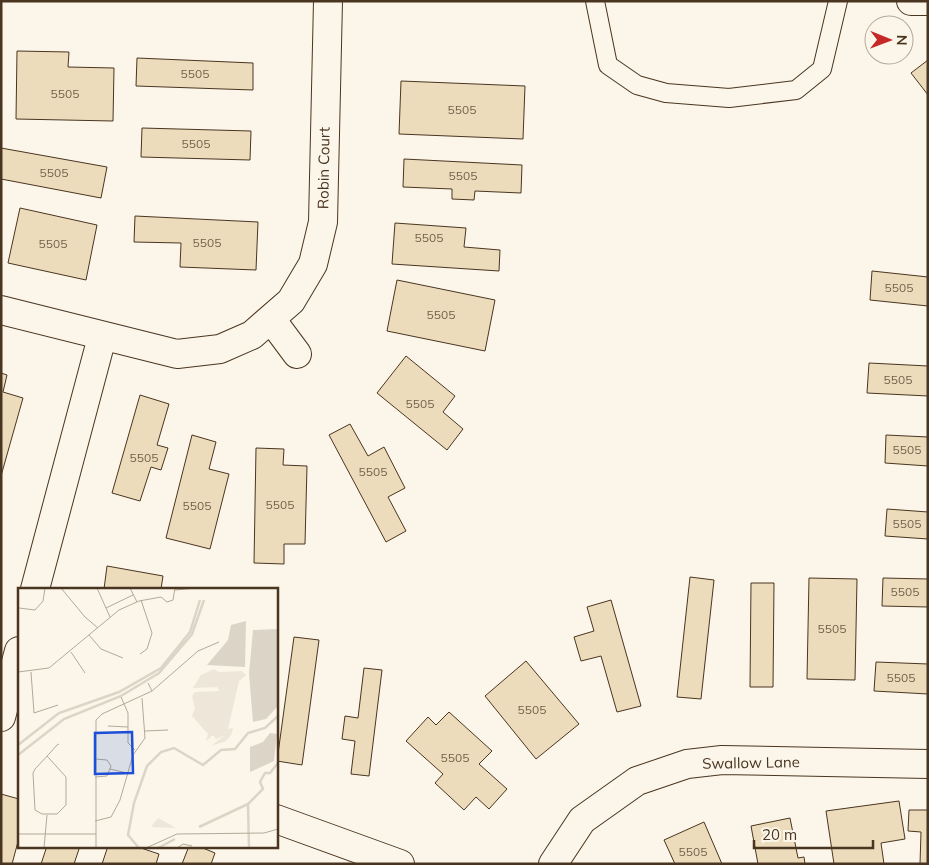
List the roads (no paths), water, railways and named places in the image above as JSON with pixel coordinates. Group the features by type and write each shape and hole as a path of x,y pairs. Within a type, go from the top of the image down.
{"street":[{"name":"Robin Court","path":"1,310 102,337 177,354 220,348 252,335 292,301 313,264 323,222 328,1"},
{"path":"911,1 928,1"},
{"path":"271,319 296,354"},
{"path":"35,588 102,337"},
{"path":"1,717 18,655"},
{"path":"1,725 18,730"},
{"name":"Swallow Lane","path":"553,864 582,820 637,781 687,764 722,760 928,764"},
{"path":"278,820 400,864"}],"lane":[{"path":"595,1 608,65 637,85 666,93 729,98 796,90 822,69 838,1"}]}
